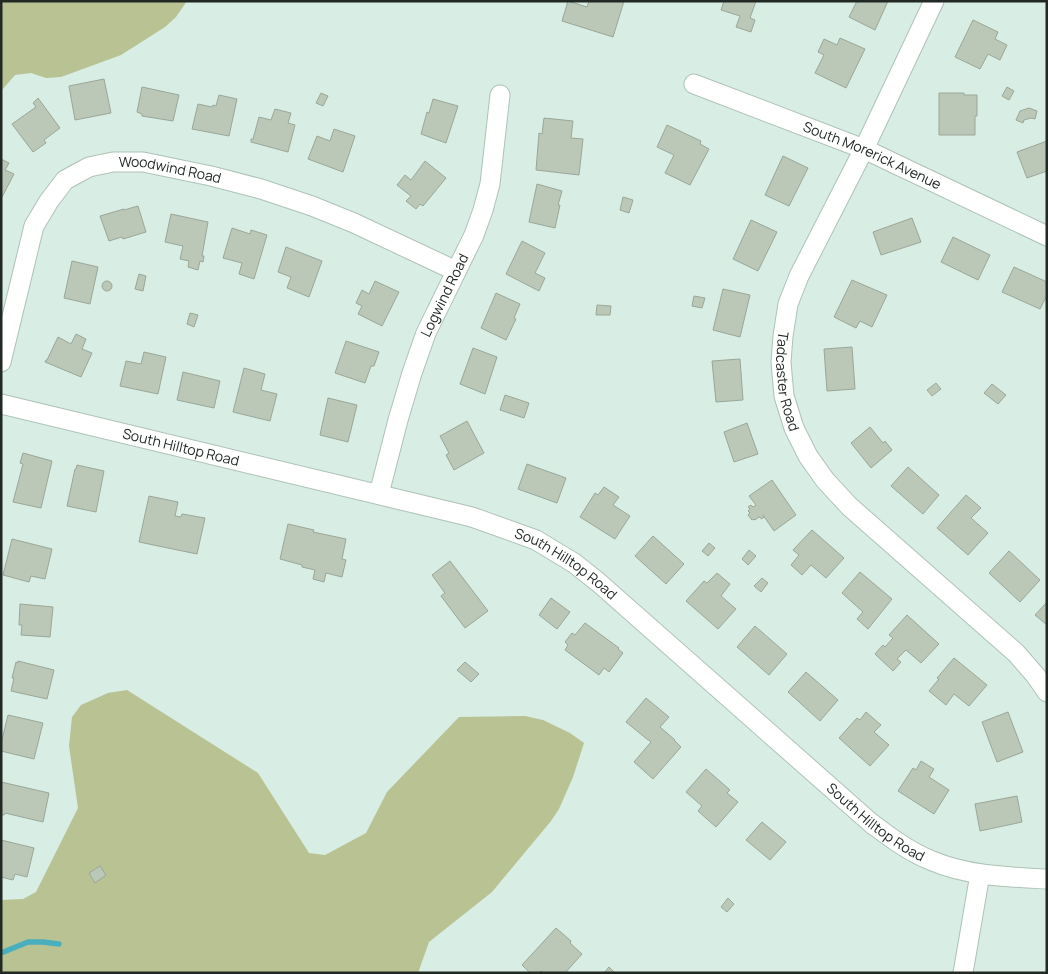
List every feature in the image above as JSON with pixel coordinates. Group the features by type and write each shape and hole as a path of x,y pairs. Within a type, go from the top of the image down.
{"street":[{"name":"Tadcaster Road","path":"934,1 864,149 799,276 788,304 783,336 784,396 794,428 808,456 824,480 849,506 1016,654 1036,676 1047,692"},
{"name":"South Morerick Avenue","path":"694,84 864,149 1047,236"},
{"name":"Logwind Road","path":"379,494 398,420 426,334 474,235 486,201 490,184 500,95"},
{"name":"Woodwind Road","path":"1,362 34,226 49,201 65,180 89,167 112,162 142,162 211,176 261,189 312,206 354,223 456,271"},
{"name":"South Hilltop Road","path":"1,404 472,517 536,540 574,563 598,582 871,823 903,846 930,860 965,872 994,876 1047,879"},
{"path":"963,973 980,874"}],"green space":[{"path":"1,1 187,1 176,17 165,27 121,55 61,77 46,78 31,73 15,75 1,91"},
{"path":"127,690 258,773 309,853 325,855 366,833 387,792 459,717 525,716 543,720 570,733 584,743 573,777 559,809 551,821 492,892 429,942 418,973 1,973 1,900 23,899 36,892 78,808 69,746 72,717 81,705 108,693"}],"building":[{"path":"568,1 587,7 589,1 624,1 613,37 562,21"},
{"path":"724,1 756,1 750,18 755,20 751,32 736,27 740,16 721,10"},
{"path":"857,1 888,1 875,30 849,17"},
{"path":"973,20 998,32 995,39 1007,45 1000,60 988,54 980,69 955,57"},
{"path":"840,38 865,49 846,88 815,73 824,55 818,52 824,39 837,45"},
{"path":"104,79 111,113 75,120 69,86"},
{"path":"142,87 179,95 173,121 142,116 142,114 137,112"},
{"path":"1007,87 1014,91 1009,100 1002,96"},
{"path":"321,93 328,96 323,106 316,103"},
{"path":"939,93 977,95 975,135 939,135"},
{"path":"219,95 237,99 229,136 192,129 198,104 216,106"},
{"path":"38,98 60,128 44,140 46,143 33,152 12,124 36,107 33,103"},
{"path":"433,99 458,106 446,143 421,134"},
{"path":"1029,108 1037,111 1035,119 1024,120 1023,123 1016,120 1020,111"},
{"path":"275,109 291,113 288,123 295,125 288,152 251,142 259,117 271,120"},
{"path":"544,118 573,121 571,138 583,139 579,175 536,170 539,133 542,134"},
{"path":"667,125 701,141 700,144 709,149 690,185 665,173 674,155 657,147"},
{"path":"334,129 355,136 343,172 308,159 317,136 330,141"},
{"path":"1047,141 1047,171 1027,178 1017,152"},
{"path":"783,156 808,168 789,206 765,195"},
{"path":"1,159 9,163 5,170 14,174 1,199"},
{"path":"425,161 446,178 423,206 420,204 416,209 406,201 411,196 397,185 405,175 411,180"},
{"path":"537,184 562,191 555,228 529,222"},
{"path":"623,197 633,200 629,213 620,210"},
{"path":"138,206 146,232 109,241 100,216"},
{"path":"171,214 208,222 202,256 204,256 203,262 200,261 198,270 188,267 189,261 180,259 183,246 165,242"},
{"path":"912,218 921,242 881,255 873,232"},
{"path":"751,220 777,232 758,271 733,259"},
{"path":"232,228 250,234 251,230 267,235 254,279 239,274 242,263 223,258"},
{"path":"953,237 990,255 978,280 941,262"},
{"path":"522,241 545,253 535,273 545,278 539,291 506,274"},
{"path":"286,247 322,261 309,297 287,288 291,277 278,272"},
{"path":"72,261 98,267 90,304 64,298"},
{"path":"1014,267 1047,282 1047,295 1040,309 1002,292"},
{"path":"139,274 146,276 143,291 135,289"},
{"path":"852,280 887,295 872,327 860,321 856,328 834,317"},
{"path":"105,281 109,281 112,286 111,290 105,291 102,288 102,284"},
{"path":"375,281 399,292 382,326 358,314 362,306 356,303 362,290 369,294"},
{"path":"723,289 750,295 740,337 713,330"},
{"path":"496,293 520,304 514,318 516,319 506,340 481,328"},
{"path":"694,296 705,298 702,308 692,306"},
{"path":"597,305 611,306 610,315 596,315"},
{"path":"190,313 198,315 194,327 187,324"},
{"path":"76,334 86,339 82,349 92,353 81,377 45,362 58,337 71,344"},
{"path":"346,341 379,352 374,366 371,366 365,383 335,373"},
{"path":"852,347 855,389 827,391 824,349"},
{"path":"473,348 497,357 485,394 460,384"},
{"path":"144,352 166,357 158,394 120,386 126,361 141,364"},
{"path":"740,359 743,400 716,402 712,361"},
{"path":"244,368 265,374 261,390 277,394 270,421 233,412"},
{"path":"183,372 220,381 214,408 177,400"},
{"path":"936,383 941,389 932,396 927,390"},
{"path":"992,384 1006,395 998,404 984,393"},
{"path":"505,395 529,403 524,418 500,410"},
{"path":"328,398 357,405 348,442 320,435"},
{"path":"467,421 484,453 454,470 446,455 449,453 440,436"},
{"path":"747,423 758,454 734,462 724,432"},
{"path":"870,427 883,443 885,441 892,450 871,468 851,443"},
{"path":"23,453 52,461 41,508 13,502 23,464 20,463"},
{"path":"527,464 566,478 557,503 518,489"},
{"path":"77,465 104,471 96,512 67,506"},
{"path":"908,467 939,495 923,514 891,486"},
{"path":"772,480 796,515 774,531 763,515 762,519 759,517 752,520 748,515 750,509 748,507 756,505 749,496"},
{"path":"604,487 619,497 613,505 630,516 615,539 580,517 595,493 598,495"},
{"path":"966,495 981,508 971,518 988,533 968,555 937,528"},
{"path":"149,496 178,502 175,516 181,517 182,514 205,518 197,554 139,542"},
{"path":"288,524 346,539 342,559 346,560 342,577 326,573 324,582 313,579 315,570 280,559"},
{"path":"812,530 844,558 826,578 811,565 802,575 791,565 799,555 793,550"},
{"path":"653,536 684,564 666,584 635,556"},
{"path":"12,539 52,549 45,579 31,576 29,582 3,575"},
{"path":"709,543 715,548 708,556 702,551"},
{"path":"749,550 756,556 748,565 742,559"},
{"path":"1009,551 1040,580 1020,602 989,573"},
{"path":"450,561 488,611 465,628 441,596 445,593 432,575"},
{"path":"860,572 892,599 868,629 857,619 863,612 842,593"},
{"path":"717,573 730,584 721,596 736,609 718,629 686,601 704,581 707,583"},
{"path":"762,578 768,583 761,592 754,586"},
{"path":"551,598 570,612 557,629 539,615"},
{"path":"1047,602 1047,625 1035,615"},
{"path":"20,604 53,607 50,637 21,635 22,625 19,625"},
{"path":"907,615 939,644 921,663 906,650 897,659 901,662 893,671 875,654 893,638 889,635"},
{"path":"585,623 623,653 609,672 604,668 599,675 565,650 568,645 565,642 572,633 575,635"},
{"path":"755,626 787,654 769,675 737,647"},
{"path":"954,658 987,685 969,706 954,694 946,705 929,691"},
{"path":"18,661 54,670 47,699 11,691 14,678 12,678 16,662 18,663"},
{"path":"465,662 479,674 471,682 457,670"},
{"path":"806,672 838,700 820,721 788,692"},
{"path":"646,698 669,717 660,727 681,747 653,779 634,762 651,742 626,722"},
{"path":"866,712 881,725 874,732 889,745 870,766 839,738 857,718 860,720"},
{"path":"1008,712 1023,752 997,762 982,722"},
{"path":"8,715 43,723 34,759 1,751"},
{"path":"921,761 934,769 929,777 949,790 934,814 898,791 913,768 916,770"},
{"path":"706,769 730,790 727,793 738,802 716,827 698,811 702,806 686,792"},
{"path":"1,782 49,793 43,822 5,813 1,815"},
{"path":"1017,796 1022,822 980,831 975,804"},
{"path":"762,822 786,842 770,860 746,840"},
{"path":"1,840 34,848 27,877 15,874 13,880 1,877"},
{"path":"100,866 106,875 95,883 89,873"},
{"path":"728,898 734,904 727,912 721,907"},
{"path":"556,928 582,954 565,973 544,973 541,971 539,973 530,973 522,965"},
{"path":"609,967 615,973 604,973"}],"waterway":[{"path":"1,953 28,942 59,944"}]}
